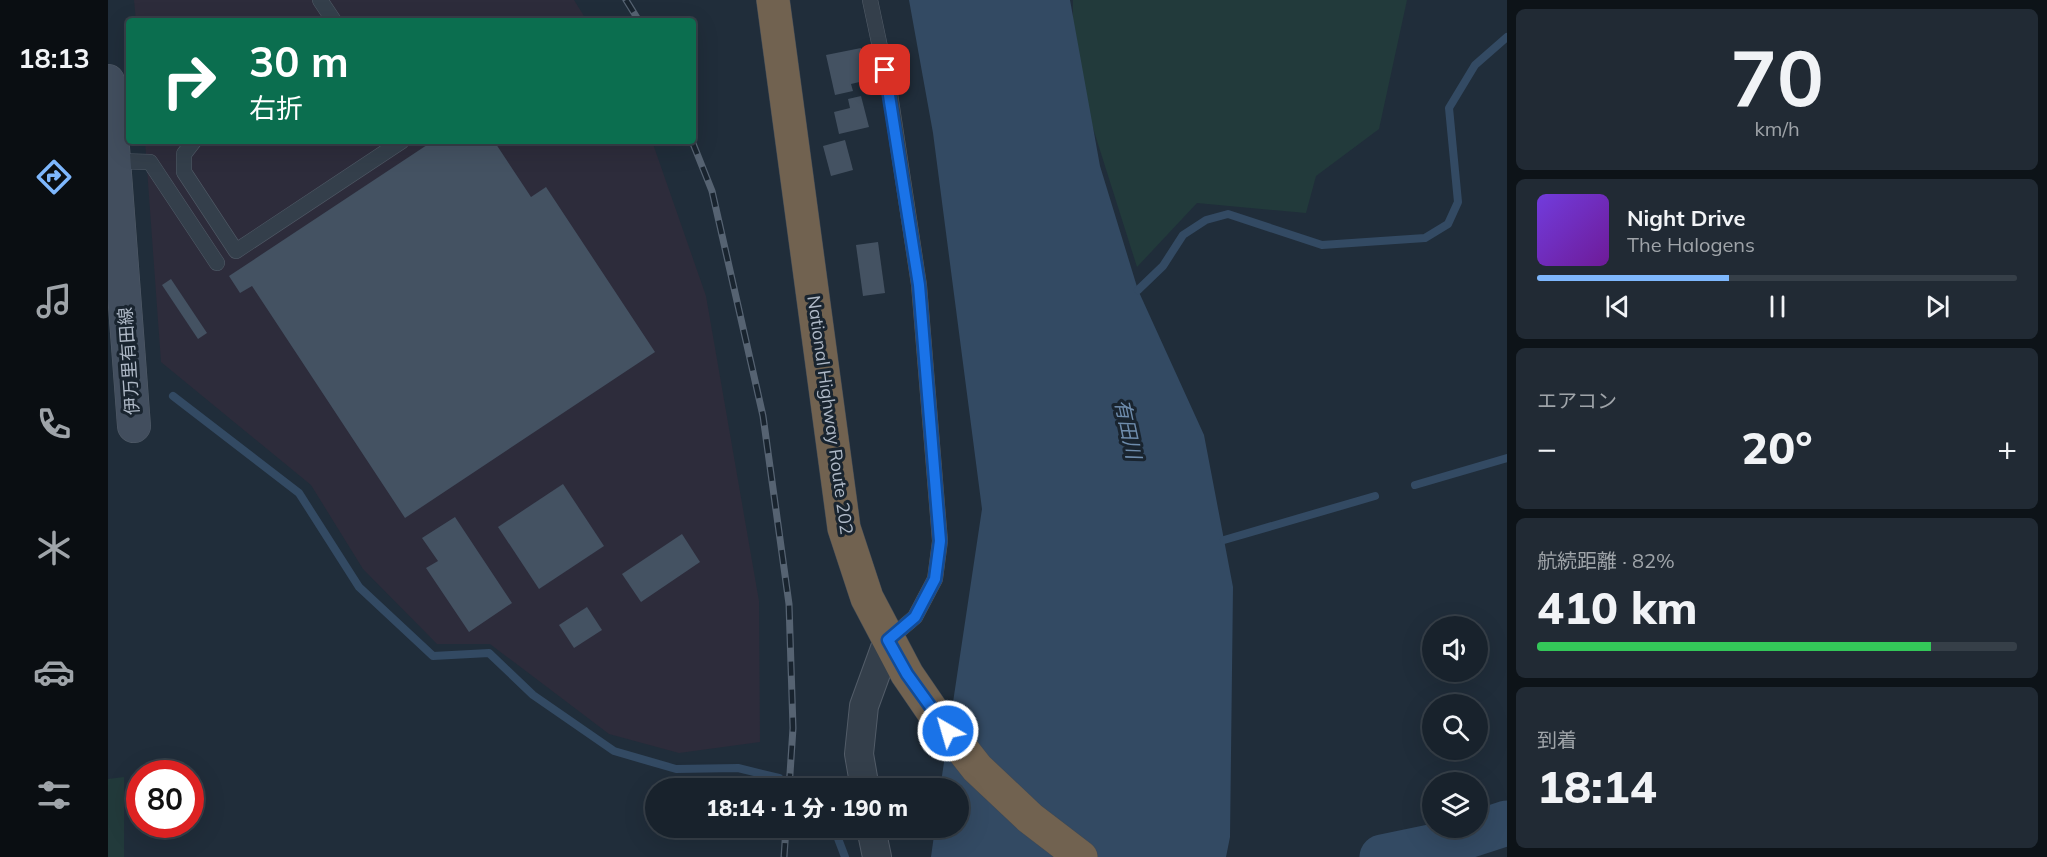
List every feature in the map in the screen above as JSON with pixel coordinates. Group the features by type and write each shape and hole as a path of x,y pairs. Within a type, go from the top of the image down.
{"highway":[{"name":"National Highway Route 202","path":"773,0 844,528 867,598 907,674 933,712 977,768 1030,818 1081,857"}],"main road":[{"name":"伊万里有田線","path":"108,81 134,426"}],"street":[{"path":"863,778 859,754 864,706 888,640"},
{"path":"873,838 877,857"}],"lane":[{"path":"320,0 332,18"},
{"path":"870,0 890,94 919,285 940,541 935,579 915,617 888,640"},
{"path":"192,144 184,154 184,172 236,251 397,144"},
{"path":"115,161 150,162 217,263"}],"shaded area":[{"path":"134,0 574,0 585,18 136,18"},
{"path":"145,144 653,144 706,296 759,601 760,742 679,753 609,734 490,644 437,644 363,569 311,485 161,362"}],"green space":[{"path":"1073,0 1407,0 1379,129 1316,176 1306,213 1197,203 1137,267 1073,65"},
{"path":"124,777 124,857 108,857 108,779"}],"water":[{"name":"有田川","path":"909,0 1070,0 1100,166 1138,290 1204,435 1233,587 1230,837 1226,857 931,857 934,838 969,838 969,778 942,778 982,509 933,133"}],"building":[{"path":"861,48 868,80 851,84 853,91 835,95 826,55"},
{"path":"861,96 869,127 839,134 834,112 850,108 848,99"},
{"path":"845,140 853,170 831,176 823,146"},
{"path":"428,144 496,144 531,197 546,187 655,352 405,518 252,286 240,293 229,276"},
{"path":"878,242 885,293 863,296 856,245"},
{"path":"171,279 207,333 198,339 162,285"},
{"path":"563,484 604,546 539,589 498,527"},
{"path":"455,517 512,603 469,632 426,568 438,561 422,538"},
{"path":"682,534 700,562 641,602 622,574"},
{"path":"587,607 602,630 574,648 559,625"}],"waterway":[{"path":"1138,290 1163,266 1183,235 1206,220 1228,214 1322,245 1425,238 1448,224 1458,202 1449,108 1475,65 1507,37"},
{"path":"173,396 299,493 359,587 433,656 489,653 533,695 614,751 676,769 738,768 779,778"},
{"path":"1415,485 1507,458"},
{"path":"1224,540 1375,496"},
{"path":"1382,857 1440,845 1507,823"},
{"path":"838,838 845,857"}],"railway":[{"path":"626,0 637,18"},
{"path":"693,144 712,191 763,416 789,604 793,728 790,778"},
{"path":"784,857 785,838"}],"route":[{"path":"885,70 919,285 940,541 935,579 915,617 888,640 907,674 948,731"}]}
